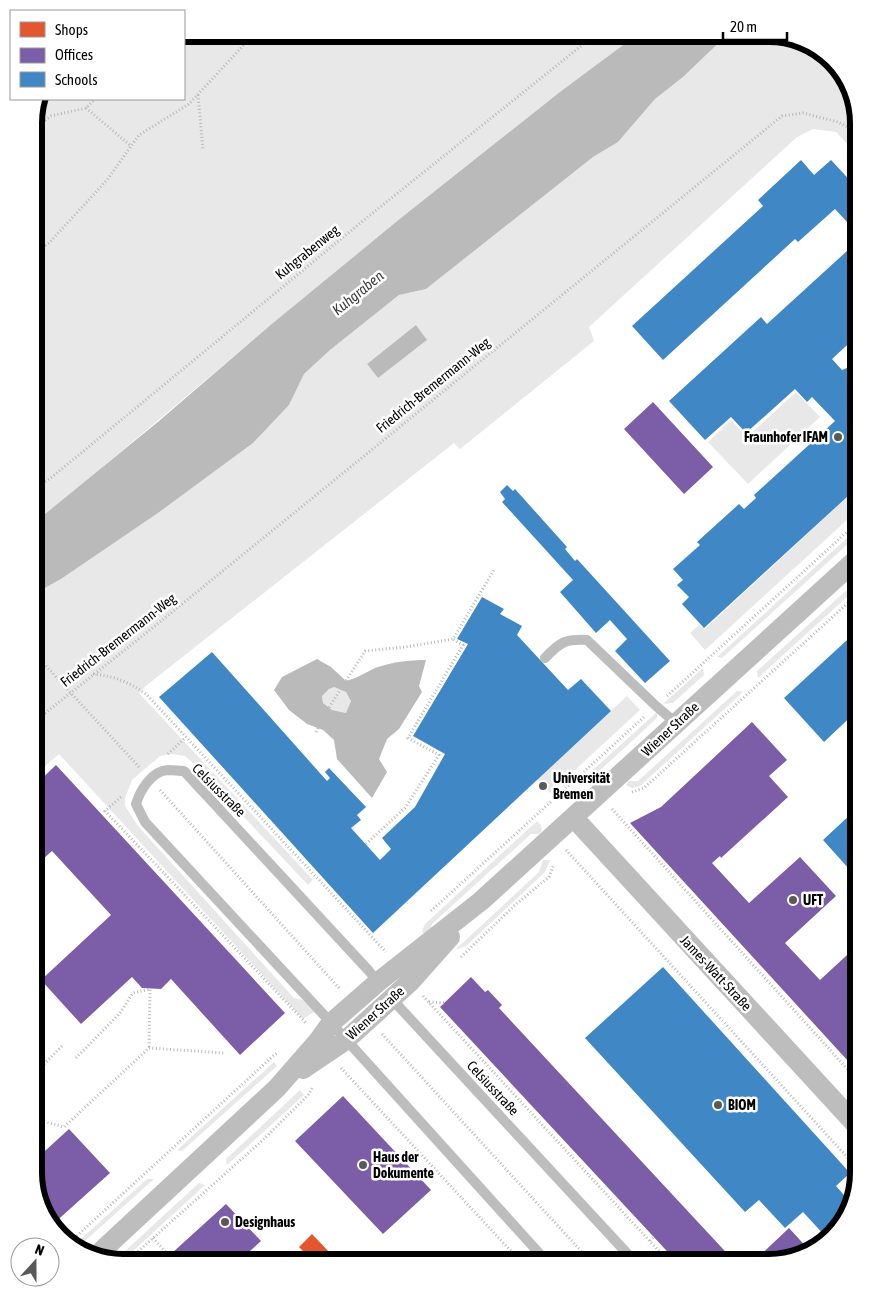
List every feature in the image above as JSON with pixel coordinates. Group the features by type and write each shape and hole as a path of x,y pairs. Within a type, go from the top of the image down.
{"street":[{"name":"Wiener Straße","path":"101,1251 276,1088 326,1038 373,976 481,901 579,824 676,723 850,565"},
{"name":"James-Watt-Straße","path":"579,824 850,1118"},
{"name":"Wiener Straße","path":"326,1038 346,1040 410,982 481,901"}],"lane":[{"path":"545,658 555,648 570,639 587,640 676,723"},
{"name":"Celsiusstraße","path":"150,779 166,770 184,771 373,976 391,999 628,1254"},
{"path":"150,779 140,791 136,804 145,822 326,1038"},
{"path":"346,1040 540,1254"}],"path":[{"path":"43,247 107,180 139,135 190,104 246,42"},
{"name":"Kuhgrabenweg","path":"43,484 356,226 585,43"},
{"path":"198,94 203,150"},
{"path":"43,122 51,116 86,108 94,100"},
{"path":"86,108 131,146"},
{"name":"Friedrich-Bremermann-Weg","path":"42,715 168,616 782,116 803,112 838,122 850,128"},
{"path":"428,915 850,529"},
{"path":"453,639 496,568"},
{"path":"624,795 644,788 850,600"},
{"path":"316,732 365,651 405,648 453,639 463,645 408,738 439,755 405,808 366,844"},
{"path":"42,662 150,779"},
{"path":"93,674 120,678 146,694 389,952 373,976"},
{"path":"167,798 337,985"},
{"path":"610,807 850,1072"},
{"path":"105,811 326,1038 514,1254"},
{"path":"579,824 564,848 850,1160"},
{"path":"457,959 465,955 515,905 549,877 554,861"},
{"path":"410,982 662,1254"},
{"path":"42,1121 64,1127 149,1048 150,989 133,992 120,1013 76,1058"},
{"path":"428,1002 444,1003"},
{"path":"387,1039 584,1254"},
{"path":"42,1067 63,1045"},
{"path":"149,1048 224,1054"},
{"path":"75,1238 273,1056 282,1051"},
{"path":"135,1254 263,1140 309,1094 313,1086"},
{"path":"522,1103 526,1100"},
{"path":"650,1241 654,1237"},
{"path":"153,1238 167,1254"}],"shaded area":[{"path":"185,42 626,43 530,116 371,243 43,516 43,118 46,100 185,100"},
{"path":"719,43 775,43 791,45 819,59 840,83 848,102 850,113 850,147 836,132 813,129 797,137 589,327 594,341 460,449 454,443 139,693 313,880 308,885 185,756 171,754 160,756 132,780 125,798 125,806 138,826 294,998 303,1000 314,1012 303,1019 59,754 42,769 43,589 61,579 158,513 253,443 289,405 304,374 330,350 399,295 426,289 593,157 618,142 655,99 683,77","holes":["416,326 427,340 378,378 367,364"]},
{"path":"796,392 820,417 748,484 708,442 731,420 747,437"},
{"path":"850,494 850,517 705,650 690,633 699,625 705,629"},
{"path":"850,535 850,542 722,658 717,657"},
{"path":"850,587 850,594 758,678 757,671"},
{"path":"703,668 704,675 673,703 663,704"},
{"path":"334,687 346,692 351,701 346,713 332,710 323,703 322,696"},
{"path":"737,691 743,692 640,786 632,788 626,785 629,781 638,781"},
{"path":"627,696 640,710 550,793 537,779"},
{"path":"657,712 657,718 596,774 595,782 592,786 585,777"},
{"path":"537,821 541,825 542,831 539,834 531,834 432,924 430,932 425,936 422,931 425,924"},
{"path":"543,860 550,860 545,872 466,946 455,950 539,872"},
{"path":"274,1062 277,1066 182,1151 177,1150"},
{"path":"300,1090 304,1095 227,1165 226,1159"},
{"path":"147,1179 154,1179 82,1243 78,1241"},
{"path":"199,1183 205,1185 130,1254 122,1254"}],"water":[{"name":"Kuhgraben","path":"626,43 719,43 683,77 655,99 618,142 593,157 426,289 399,295 330,350 304,374 289,405 253,443 158,513 61,579 43,589 43,516 401,218 560,92"},
{"path":"416,325 427,340 378,378 367,364"},
{"path":"317,659 331,667 346,681 388,664 426,660 419,686 422,692 399,729 387,739 379,759 387,772 372,798 337,759 334,740 323,730 307,724 289,710 274,690 282,677","holes":["334,687 346,692 351,701 346,713 332,710 323,703 322,696 329,689"]}],"building: Shops":[{"path":"312,1234 330,1253 306,1254 299,1247"}],"building: Offices":[{"path":"653,402 713,467 684,494 624,429"},
{"name":"UFT","path":"752,722 787,760 769,776 788,797 721,858 720,856 712,863 749,903 800,857 836,896 785,943 820,980 850,952 850,1063 630,823 661,807"},
{"path":"56,765 285,1013 240,1055 171,979 161,989 142,988 132,977 81,1024 42,981 42,979 111,915 52,851 42,860 42,778"},
{"path":"471,977 485,992 488,990 502,1005 499,1008 728,1254 670,1254 440,1007"},
{"name":"Haus der Dokumente","path":"343,1096 431,1190 383,1234 295,1141"},
{"path":"69,1129 110,1173 58,1220 45,1195 42,1154"},
{"name":"Designhaus","path":"226,1204 261,1241 247,1254 171,1254"},
{"path":"789,1228 806,1246 791,1252 762,1254"}],"building: Schools":[{"path":"801,160 814,175 831,160 850,180 850,225 835,209 798,242 795,239 663,360 632,326 763,206 758,200"},
{"name":"Fraunhofer IFAM","path":"850,248 850,342 832,359 842,370 849,367 850,368 850,494 704,628 682,604 689,597 677,585 683,580 673,569 700,545 697,542 739,504 744,509 756,498 754,495 835,421 812,397 807,402 795,389 746,433 731,417 705,440 669,401 761,317 767,324"},
{"path":"507,485 513,491 515,489 567,547 565,549 575,561 577,559 670,661 645,683 615,651 627,639 610,620 596,633 560,592 573,580 502,502 505,499 500,492"},
{"path":"482,597 504,609 500,614 522,626 517,635 568,690 581,679 611,711 373,933 159,697 212,652 327,781 330,778 325,772 329,768 366,807 357,815 361,820 351,828 380,860 391,849 382,838 415,807 445,754 413,736 468,644 457,639"},
{"path":"850,637 850,717 824,742 784,698"},
{"path":"850,815 850,870 823,840"},
{"name":"BIOM","path":"663,967 850,1173 836,1186 847,1198 834,1223 823,1234 803,1212 785,1228 759,1200 745,1212 585,1038"}],"place":[{"name":"Fraunhofer IFAM","path":"838,437"},
{"name":"Universität Bremen","path":"543,786"},
{"name":"UFT","path":"793,900"},
{"name":"BIOM","path":"718,1105"},
{"name":"Haus der Dokumente","path":"363,1165"},
{"name":"Designhaus","path":"225,1222"}]}
